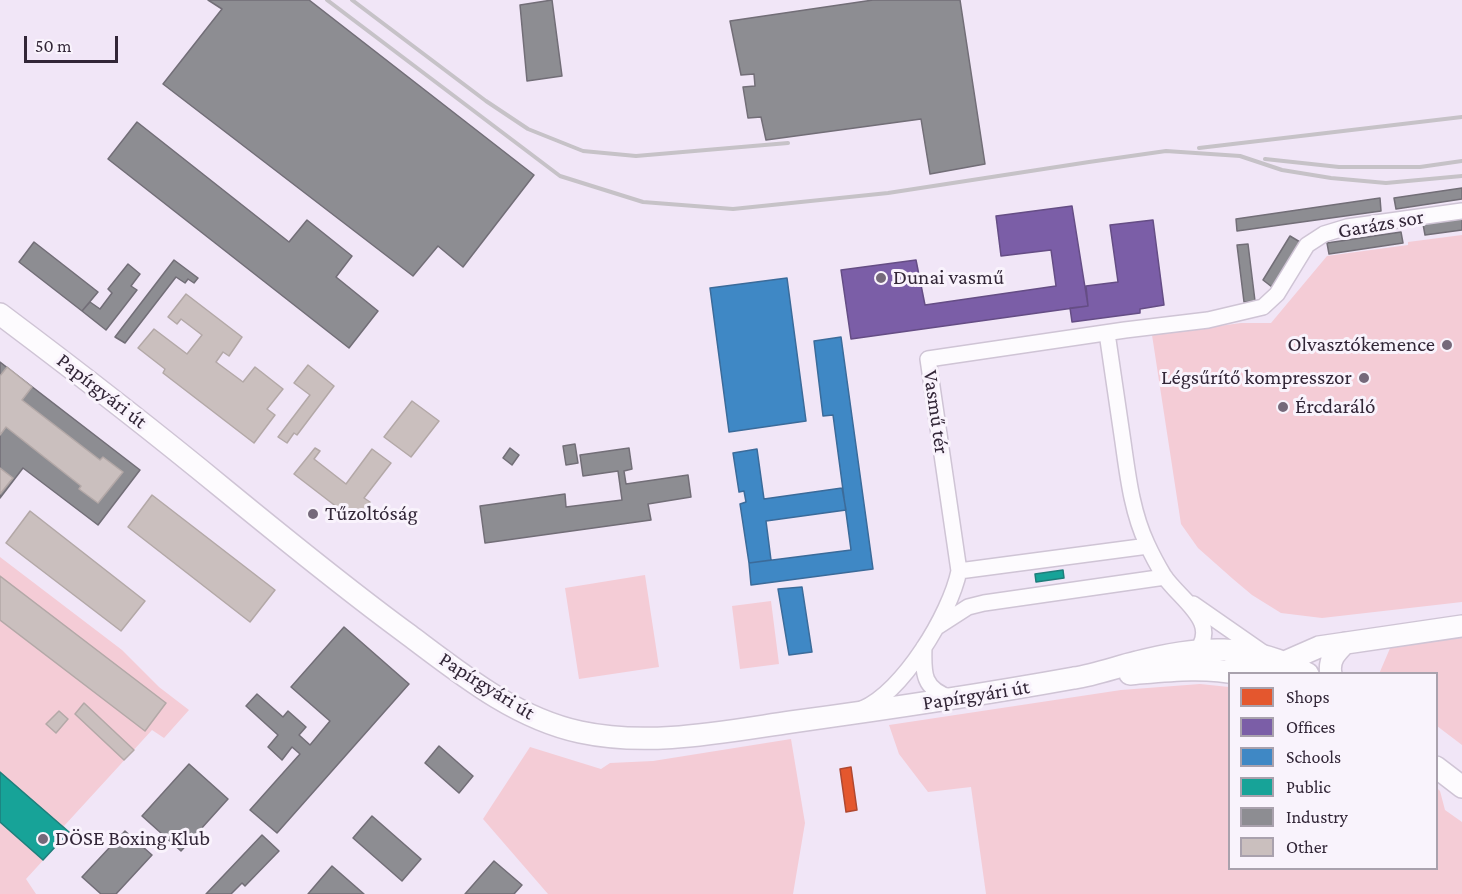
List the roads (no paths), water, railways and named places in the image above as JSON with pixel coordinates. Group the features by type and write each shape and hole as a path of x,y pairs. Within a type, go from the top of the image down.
{"street":[{"name":"Garázs sor","path":"1263,307 1277,294 1307,245 1324,234 1347,227 1462,211"},
{"name":"Vasmű tér","path":"850,714 869,706 892,689 924,647 956,587 959,571 928,359 1208,320 1263,307"},
{"name":"Papírgyári út","path":"0,314 101,389 339,583 464,676 529,716 579,732 628,739 681,736 956,699 1084,677"},
{"path":"1107,333 1130,492 1148,546 1165,577 1198,614 1203,627 1203,639 1199,649 1190,658 1176,666 1144,673"},
{"path":"959,571 1148,546"},
{"path":"935,628 968,607 984,603 1165,577"},
{"path":"1184,597 1252,646 1304,672"},
{"path":"1084,677 1193,670 1264,671 1318,647 1462,626"},
{"path":"1330,672 1334,654 1345,643"},
{"path":"924,647 923,666 930,686 938,693 956,699"},
{"path":"1084,677 1163,655 1199,649 1240,650 1284,661"},
{"path":"1438,768 1462,787"}],"railway":[{"path":"327,0 560,176 643,202 733,209 888,193 1166,151 1240,156 1282,170 1331,178 1386,183 1462,176"},
{"path":"352,0 486,101 528,129 583,151 636,156 788,143"},
{"path":"1199,148 1462,117"},
{"path":"1265,159 1339,167 1420,167 1462,161"}],"place":[{"name":"Dunai vasmű","path":"881,278"},
{"name":"Olvasztókemence","path":"1447,345"},
{"name":"Légsűrítő kompresszor","path":"1364,378"},
{"name":"Ércdaráló","path":"1283,407"},
{"name":"Tűzoltóság","path":"313,514"},
{"name":"DÖSE Boxing Klub","path":"43,839"}]}
